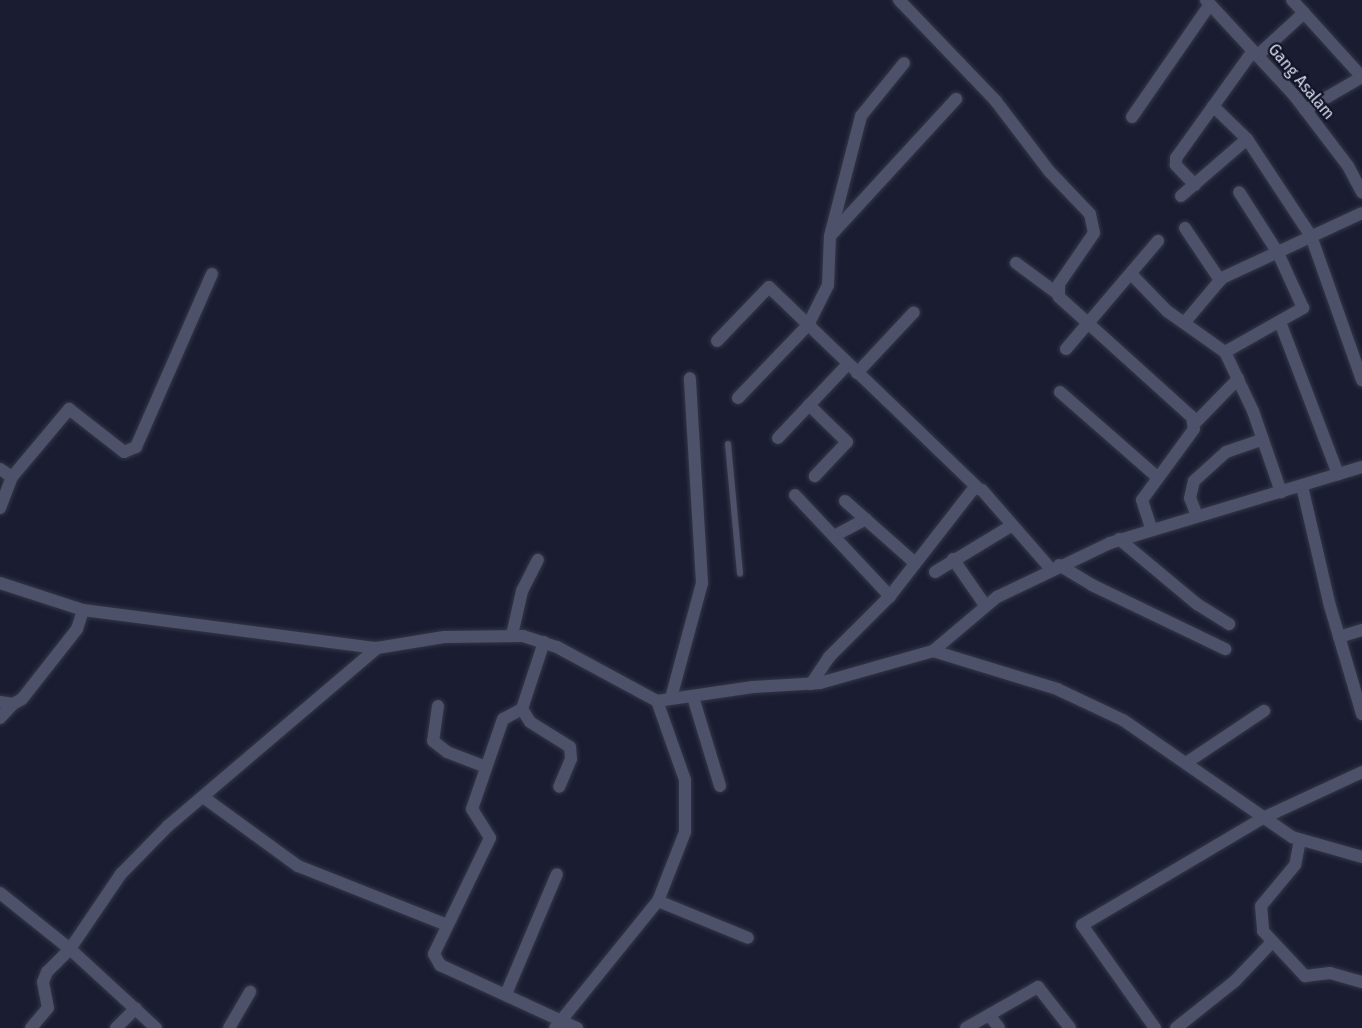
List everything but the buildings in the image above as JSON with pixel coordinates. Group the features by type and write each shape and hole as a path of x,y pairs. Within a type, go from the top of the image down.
{"street":[{"path":"899,0 995,100 1049,171 1090,214 1094,233 1059,284 1058,294"},
{"path":"1292,0 1362,77 1305,110"},
{"path":"1132,117 1207,3"},
{"name":"Gang Asalam","path":"1207,3 1305,110 1348,166 1362,192"},
{"path":"1195,185 1175,160 1213,106 1255,53 1304,13"},
{"path":"738,398 808,325 828,285 830,236 861,116 904,63"},
{"path":"830,236 956,99"},
{"path":"1213,106 1247,139 1311,236 1362,380"},
{"path":"1181,196 1247,139"},
{"path":"1225,352 1299,313 1303,307 1278,253 1239,192"},
{"path":"1185,322 1220,280 1362,213"},
{"path":"1185,228 1220,280"},
{"path":"1066,349 1158,242"},
{"path":"1016,263 1058,294 1088,326 1189,412 1195,423"},
{"path":"0,508 12,477 69,409 124,452 136,447 212,274"},
{"path":"1132,275 1185,322 1225,352 1263,439 1281,492"},
{"path":"717,341 769,287 977,487 1011,526 1055,567 1225,650"},
{"path":"777,438 809,405 914,312"},
{"path":"1280,322 1338,474"},
{"path":"671,698 702,583 690,378"},
{"path":"1151,528 1141,502 1156,476 1189,437 1195,423 1238,379"},
{"path":"1060,392 1156,476"},
{"path":"809,405 848,442 814,476"},
{"path":"1197,516 1190,498 1194,482 1226,452 1263,439"},
{"path":"0,583 83,610 377,648 444,637 512,634 544,642 657,701 753,687 811,684 933,651 985,605 1055,567 1119,539 1362,467"},
{"path":"0,469 12,477"},
{"path":"1302,486 1339,637 1362,714"},
{"path":"811,684 830,657 890,596 914,562 977,487"},
{"path":"795,495 890,596"},
{"path":"845,501 914,562"},
{"path":"834,536 866,519"},
{"path":"935,572 953,559 1011,526"},
{"path":"1119,539 1197,604 1229,624"},
{"path":"953,559 985,605"},
{"path":"512,634 522,591 538,560"},
{"path":"0,718 13,704 22,699 77,629 83,610"},
{"path":"1339,637 1362,630"},
{"path":"544,642 522,709 503,719 472,809 489,838 434,954 436,962 506,994 557,1023 577,1028"},
{"path":"31,1028 48,1008 43,982 47,972 70,949 121,874 202,797 377,648"},
{"path":"933,651 1057,689 1123,720 1263,818 1300,840 1362,857"},
{"path":"693,697 720,786"},
{"path":"557,1023 658,901 685,832 687,809 684,780 657,701"},
{"path":"0,702 13,704"},
{"path":"438,706 433,741 447,752 486,767"},
{"path":"522,709 530,722 570,747 571,759 559,787"},
{"path":"1186,763 1264,711"},
{"path":"1155,1028 1082,925 1263,818 1362,772"},
{"path":"202,797 298,866 447,925"},
{"path":"1300,840 1295,865 1259,912 1263,931 1305,976 1330,973 1362,982"},
{"path":"506,994 558,874"},
{"path":"0,893 70,949 156,1028"},
{"path":"658,901 748,938"},
{"path":"1176,1028 1235,981 1272,942"},
{"path":"966,1028 1038,987 1070,1028"},
{"path":"229,1028 250,992"},
{"path":"116,1028 136,1008"},
{"path":"989,1015 999,1028"}],"lane":[{"path":"728,444 740,573"}]}
